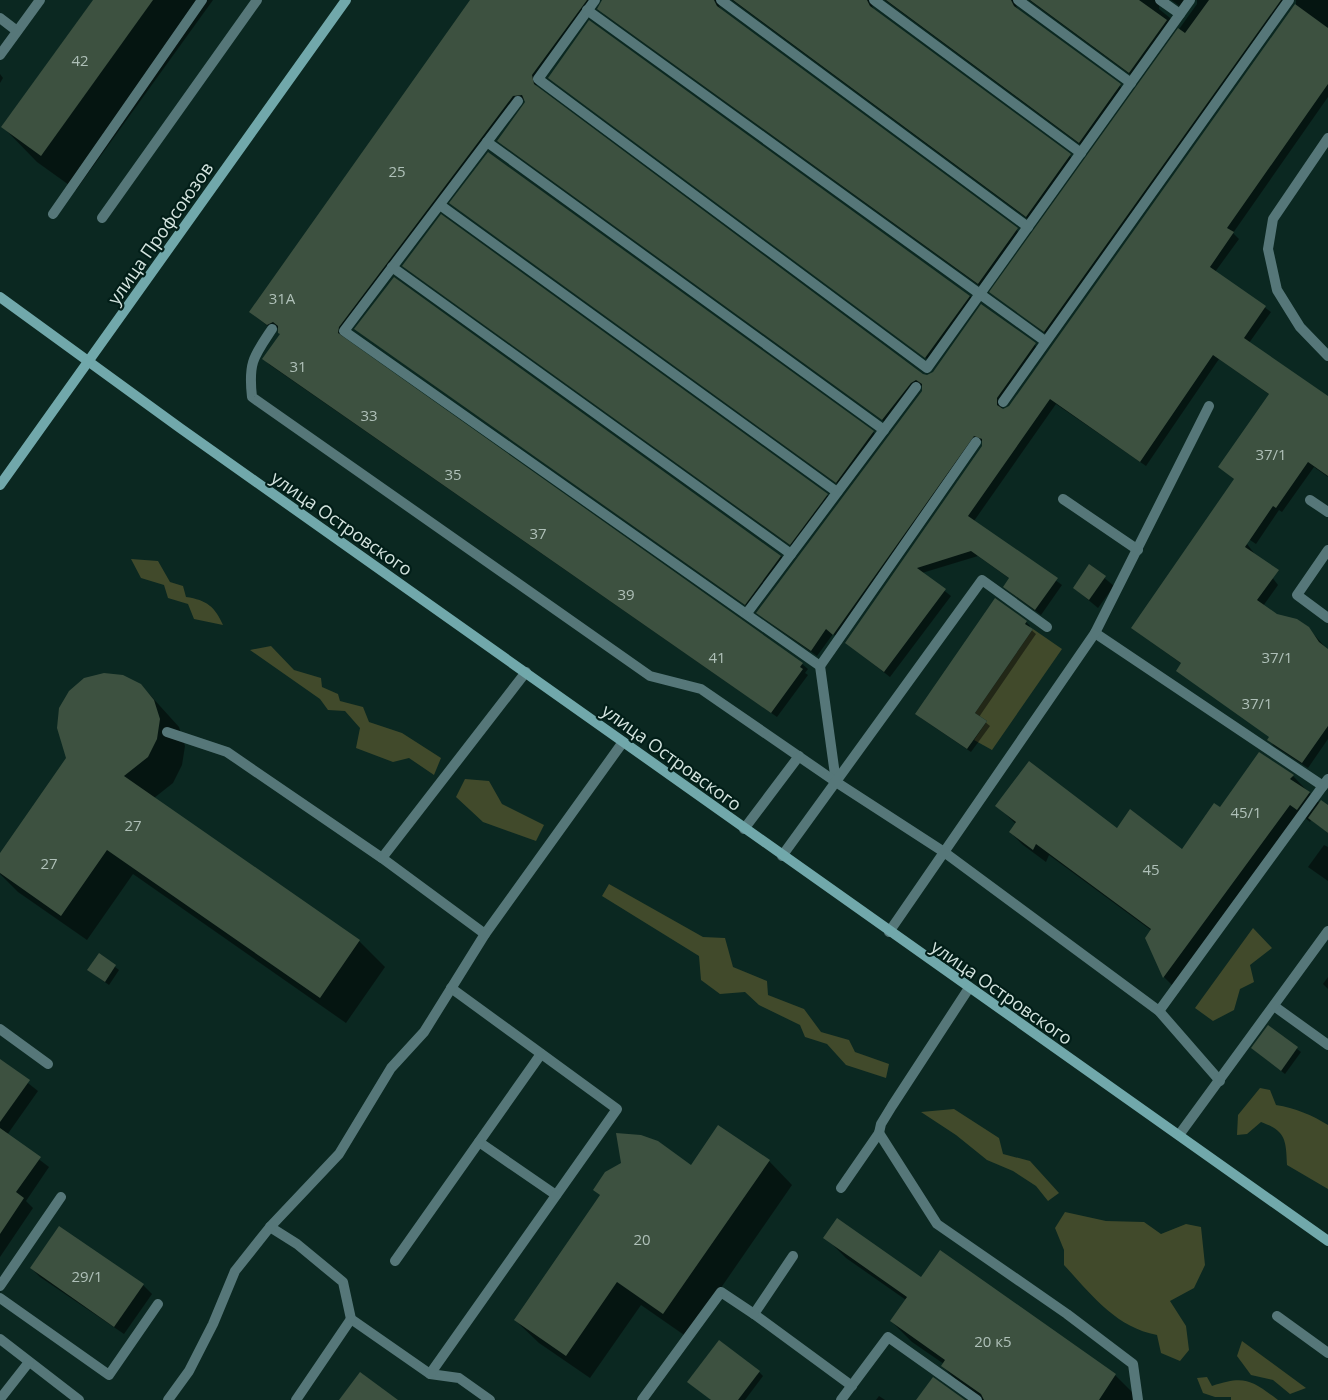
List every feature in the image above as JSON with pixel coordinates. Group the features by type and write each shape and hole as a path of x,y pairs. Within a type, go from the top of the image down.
{"main road":[{"name":"улица Профсоюзов","path":"0,485 346,0"},
{"name":"улица Островского","path":"0,297 744,829 1328,1241"}],"lane":[{"path":"0,55 40,0"},
{"path":"53,214 202,0"},
{"path":"102,218 257,0"},
{"path":"595,0 538,79 927,368 1190,0"},
{"path":"721,0 1028,227"},
{"path":"874,0 1081,153"},
{"path":"1018,0 1131,83"},
{"path":"1160,0 1180,14"},
{"path":"1003,402 1289,0"},
{"path":"587,10 1045,341"},
{"path":"0,18 18,31"},
{"path":"518,101 344,331 820,666"},
{"path":"1328,138 1273,219 1268,250 1278,290 1300,327 1328,356"},
{"path":"488,142 884,430"},
{"path":"440,205 837,492"},
{"path":"392,268 790,554"},
{"path":"272,329 252,358 250,379 252,397 650,676 701,689 836,782 944,852 1159,1011 1220,1081"},
{"path":"747,613 916,387"},
{"path":"889,932 1095,634 1210,406"},
{"path":"836,782 820,666 976,442"},
{"path":"1063,499 1138,550"},
{"path":"1310,500 1328,512"},
{"path":"1328,550 1297,595 1328,618"},
{"path":"782,856 982,580 1047,627"},
{"path":"1095,634 1326,783 1159,1011"},
{"path":"382,858 526,672"},
{"path":"167,732 227,752 382,858 485,934"},
{"path":"168,1400 190,1371 213,1324 235,1271 270,1227 339,1154 391,1068 424,1032 485,934 623,742"},
{"path":"744,829 799,756"},
{"path":"1179,1136 1328,931"},
{"path":"430,1374 617,1109 451,988"},
{"path":"841,1188 879,1133 885,1118 969,988"},
{"path":"1274,1006 1328,1045"},
{"path":"0,1029 48,1064"},
{"path":"395,1261 541,1054"},
{"path":"879,1133 937,1224 1067,1314 1132,1364 1138,1400"},
{"path":"479,1142 556,1195"},
{"path":"0,1286 61,1198"},
{"path":"270,1227 297,1244 343,1282 351,1319 430,1374 459,1378 490,1400"},
{"path":"754,1314 793,1256"},
{"path":"642,1400 721,1292 852,1386"},
{"path":"0,1298 110,1375 158,1304"},
{"path":"1277,1316 1328,1353"},
{"path":"296,1400 351,1319"},
{"path":"841,1400 888,1337 976,1400"},
{"path":"0,1339 79,1400"},
{"path":"0,1399 30,1362"}],"green space":[{"path":"131,559 158,561 170,582 183,586 186,597 200,600 209,605 217,613 223,625 194,619 188,604 168,598 164,585 141,578"},
{"path":"1033,629 1062,649 992,750 974,740 987,721 975,713"},
{"path":"271,646 294,670 321,678 322,687 338,694 340,701 363,707 369,722 402,733 441,758 434,775 409,758 393,762 356,748 360,728 345,711 328,710 320,699 250,650"},
{"path":"465,779 489,781 502,804 544,825 536,841 483,822 456,797"},
{"path":"609,884 703,937 725,938 733,967 767,981 768,995 804,1009 821,1032 849,1040 855,1052 889,1064 886,1078 846,1065 827,1044 805,1037 800,1025 759,1005 745,992 720,994 701,980 699,956 602,896"},
{"path":"1253,928 1272,948 1250,965 1254,982 1240,989 1234,1010 1213,1021 1195,1008"},
{"path":"1260,1088 1270,1090 1276,1105 1303,1112 1328,1125 1328,1189 1287,1165 1283,1138 1280,1133 1269,1125 1261,1122 1247,1134 1237,1135 1238,1115"},
{"path":"954,1109 999,1138 1003,1154 1030,1161 1059,1193 1048,1201 1036,1186 1013,1171 987,1160 956,1135 921,1112"},
{"path":"1065,1212 1106,1221 1144,1222 1161,1234 1186,1224 1201,1227 1205,1265 1194,1288 1170,1301 1186,1326 1189,1350 1180,1361 1161,1353 1157,1335 1129,1325 1105,1308 1064,1265 1064,1250 1055,1228"},
{"path":"1242,1341 1306,1388 1290,1394 1273,1380 1251,1375 1237,1356"},
{"path":"1207,1377 1212,1386 1232,1381 1247,1381 1278,1400 1231,1400 1231,1397 1215,1397 1203,1393 1197,1378"}],"building":[{"path":"93,0 153,0 41,156 1,127"},
{"path":"470,0 587,0 532,75 534,84 923,374 927,375 933,372 981,304 1036,343 997,398 997,405 1003,409 1009,406 1295,4 1328,28 1328,84 1227,228 1234,232 1210,267 1266,306 1244,338 1328,396 1328,476 1308,462 1276,508 1273,506 1245,547 1279,570 1257,600 1277,614 1297,619 1309,627 1319,642 1328,649 1328,726 1302,763 1267,740 1269,737 1176,671 1181,663 1131,628 1234,479 1218,467 1269,394 1213,355 1140,462 1050,399 968,516 1058,578 1035,610 1003,587 1009,578 971,551 917,568 946,589 884,672 845,643 982,446 982,439 974,436 833,635 826,629 811,651 756,613 922,391 922,384 916,380 911,383 882,420 497,141 525,102 522,95 513,96 339,327 338,333 803,663 800,667 803,669 771,713 262,359 280,334 278,333 278,326 273,322 267,325 249,312"},
{"path":"602,0 714,0 717,6 1018,228 978,284 597,9"},
{"path":"733,0 867,0 870,6 1071,154 1026,217"},
{"path":"886,0 1011,0 1014,6 1121,84 1079,143"},
{"path":"1030,0 1139,0 1167,20 1129,73"},
{"path":"1209,0 1281,0 1044,332 989,292 1178,28 1185,33"},
{"path":"589,20 970,296 925,358 548,78"},
{"path":"488,152 874,431 836,483 449,203"},
{"path":"441,214 828,494 790,545 402,266"},
{"path":"394,277 781,556 745,605 354,329"},
{"path":"1089,564 1106,576 1089,600 1073,588"},
{"path":"995,598 1027,621 1025,624 1033,629 975,713 987,721 967,749 915,714"},
{"path":"104,673 123,675 141,684 154,700 160,719 157,739 148,757 124,776 360,940 320,998 107,850 61,916 0,873 0,853 66,758 57,728 59,708 69,691 84,678"},
{"path":"1259,752 1294,775 1290,779 1310,792 1297,810 1290,805 1163,978 1145,938 1151,929 1036,844 1033,850 1009,832 1016,822 995,806 1029,761 1117,828 1130,809 1182,849 1214,803 1220,807"},
{"path":"1321,800 1328,805 1328,833 1308,818"},
{"path":"99,953 116,965 105,982 87,970"},
{"path":"1268,1025 1298,1047 1281,1071 1251,1048"},
{"path":"0,1059 30,1080 0,1122"},
{"path":"718,1125 770,1160 663,1314 617,1282 566,1356 514,1320 600,1195 593,1190 605,1172 621,1163 616,1133 641,1135 658,1141 691,1165"},
{"path":"0,1128 41,1157 16,1192 24,1198 0,1234"},
{"path":"837,1218 921,1277 940,1250 1116,1374 1099,1400 984,1400 981,1394 941,1366 945,1360 890,1321 907,1297 823,1238"},
{"path":"59,1226 144,1284 114,1327 30,1268"},
{"path":"719,1340 760,1371 738,1400 711,1400 687,1382"},
{"path":"360,1372 398,1400 339,1400"},
{"path":"933,1377 965,1400 916,1400"}]}
